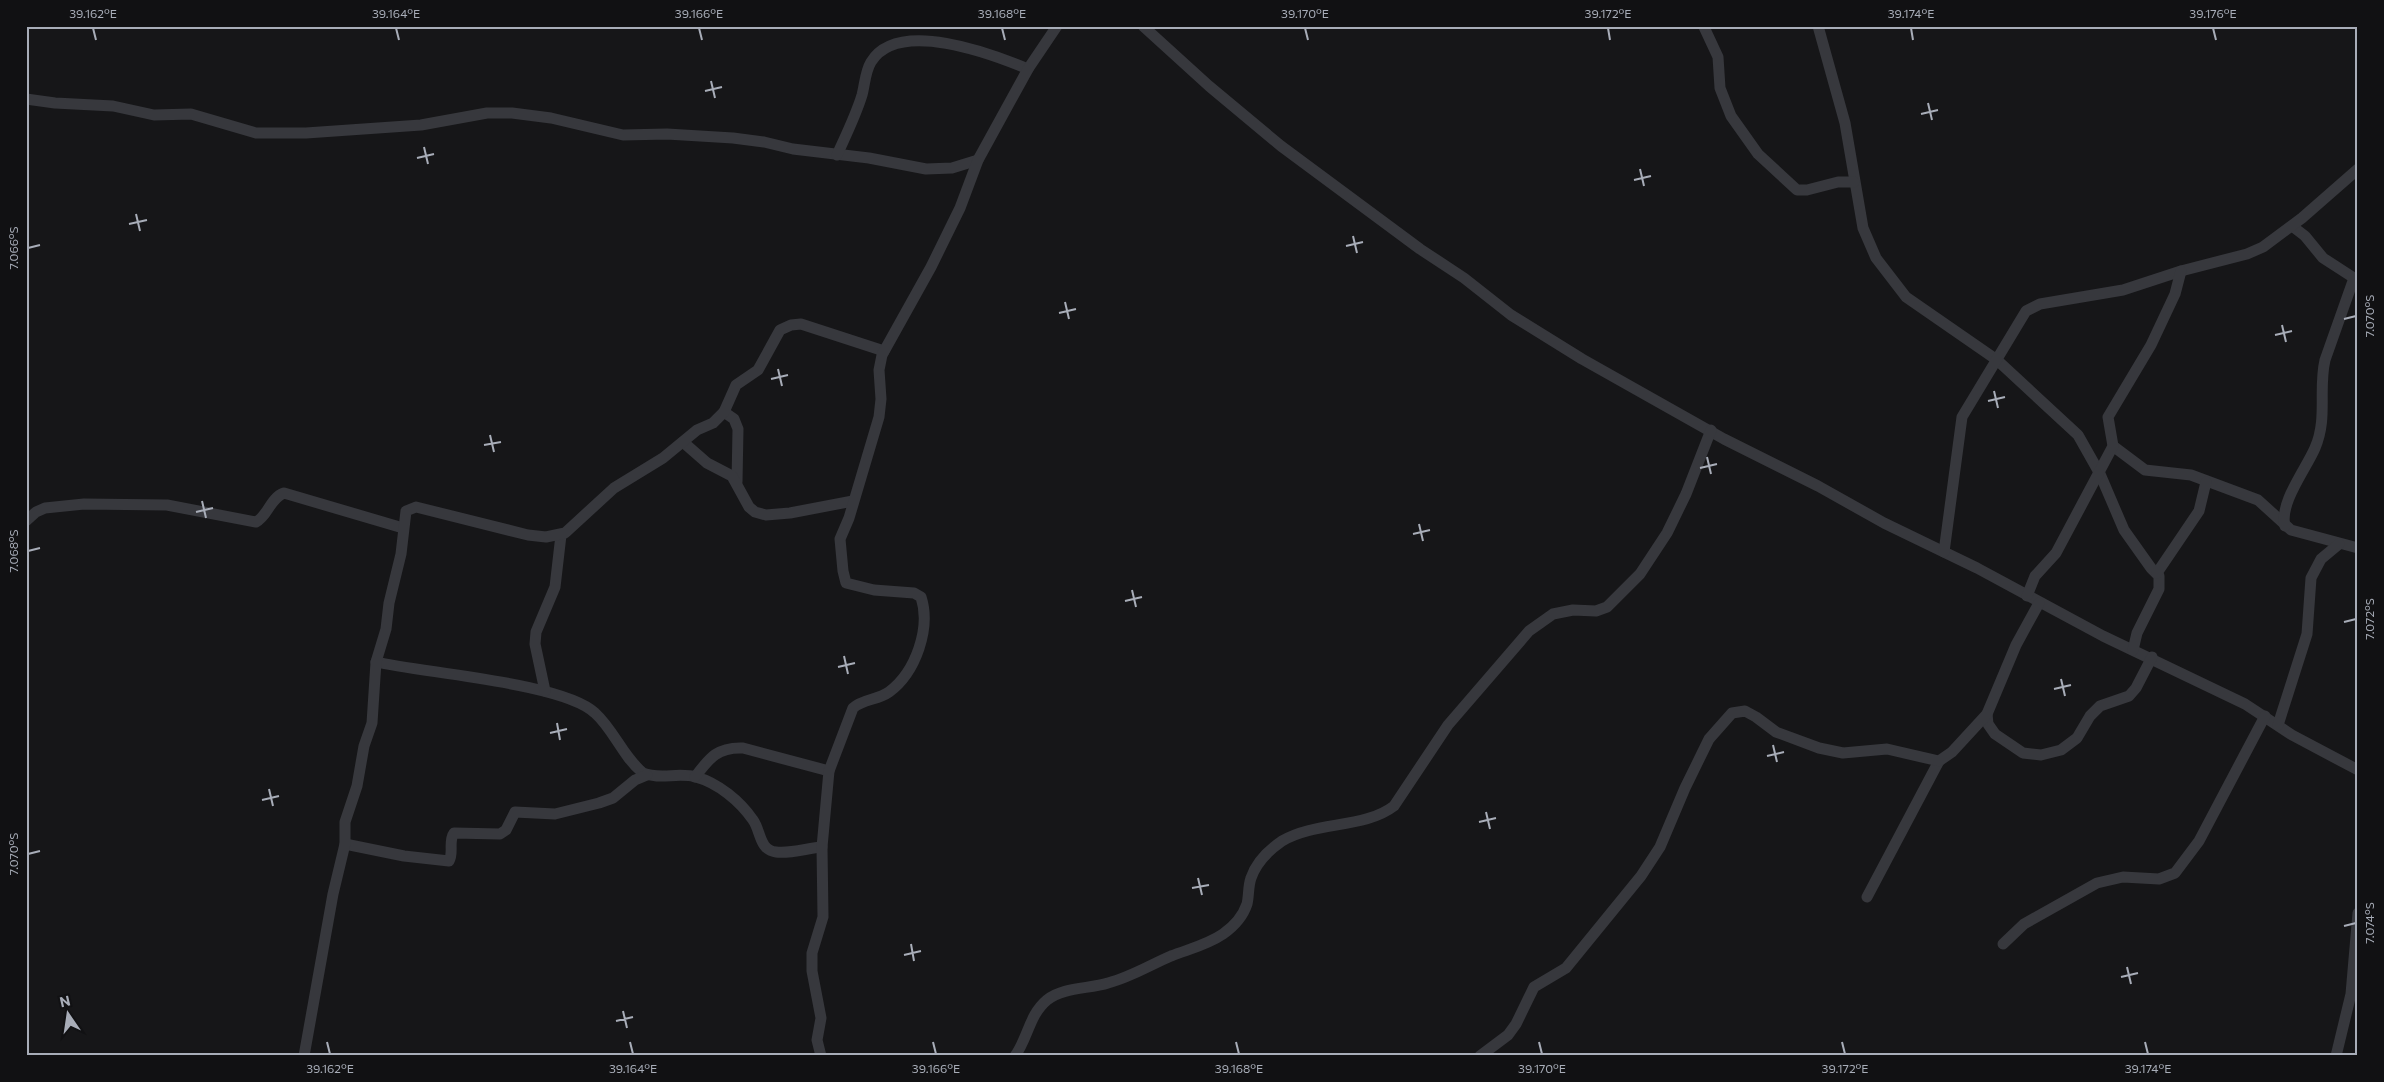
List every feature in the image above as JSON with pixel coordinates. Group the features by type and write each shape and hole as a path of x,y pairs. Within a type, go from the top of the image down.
{"street":[{"path":"821,1056 817,1040 821,1018 812,971 814,947 823,917 822,847 829,770 853,708 858,704 883,695 895,686 912,664 920,645 924,625 924,607 921,597 914,593 857,587 848,584 844,579 840,540 879,417 881,399 879,370 884,351 914,301 960,208 978,160 1028,69 1057,26"},
{"path":"1144,26 1209,86 1281,146 1420,249 1464,278 1511,315 1589,364 1884,523 1998,579 2039,603 2245,704 2358,770"},
{"path":"1715,26 1713,28 1704,27 1718,57 1717,70 1724,102 1742,134 1758,154 1797,190 1807,190 1832,183 1854,182"},
{"path":"1818,26 1845,123 1863,228 1884,270 1906,297 1997,360 2078,436 2100,474 2124,530 2151,568 2157,573 2160,581 2159,589 2137,633 2133,650"},
{"path":"837,155 862,96 872,60 894,43 916,41 974,48 1028,69"},
{"path":"26,100 113,106 154,115 191,114 246,131 268,134 421,125 488,113 528,114 623,135 667,134 704,138 733,138 837,155 869,158 926,170 952,168 978,160"},
{"path":"1944,552 1962,417 2026,311 2032,307 2123,290 2181,271 2247,254 2263,247 2292,226 2358,169"},
{"path":"2286,526 2284,517 2296,482 2314,449 2322,427 2322,371 2324,360 2356,280 2323,258 2304,236 2292,226"},
{"path":"2181,271 2175,294 2156,337 2108,417 2108,426 2113,446 2144,470 2191,475 2258,500 2286,526 2302,534 2358,548"},
{"path":"304,1056 333,894 345,844 345,822 357,786 364,746 372,723 376,662 386,629 401,554 406,511 416,507 528,535 546,537 561,535 614,488 663,458 697,430 713,423 724,412 733,389 743,379 758,370 780,330 785,326 801,324 884,351"},
{"path":"1984,351 1989,371"},
{"path":"724,412 734,419 738,429 737,482"},
{"path":"1015,1056 1024,1041 1034,1015 1054,995 1121,980 1173,955 1192,950 1224,933 1242,915 1247,904 1250,879 1259,863 1268,851 1282,841 1300,832 1386,812 1394,806 1448,725 1529,631 1553,614 1573,610 1596,611 1607,607 1640,574 1654,556 1671,525 1686,494 1698,459 1711,430"},
{"path":"683,442 707,463 726,472 737,482 749,507 755,512 766,515 790,513 853,501"},
{"path":"2027,596 2035,576 2056,553 2100,474 2113,446"},
{"path":"2157,573 2199,511 2206,482"},
{"path":"26,521 36,512 45,508 106,503 167,505 256,522 261,520 266,510 284,493 403,528"},
{"path":"545,691 535,644 536,632 555,587 561,535"},
{"path":"2278,725 2307,634 2312,578 2321,559 2339,544"},
{"path":"1867,897 1938,761 1952,752 1987,714 2016,645 2039,603"},
{"path":"1987,714 1988,724 1995,734 2022,753 2041,755 2061,750 2077,738 2090,716 2100,706 2129,696 2136,688 2152,657"},
{"path":"376,662 545,691 571,700 595,713 639,770 647,774 695,777 726,792 737,801 753,820 761,842 768,850 776,852 822,847"},
{"path":"1480,1056 1508,1035 1516,1024 1534,987 1566,968 1641,876 1660,847 1685,788 1709,739 1732,713 1745,712 1756,717 1776,732 1819,748 1843,753 1887,749 1938,761"},
{"path":"2003,944 2024,924 2097,883 2123,877 2158,879 2173,874 2199,842 2265,716"},
{"path":"695,777 715,753 735,748 743,748 829,770"},
{"path":"345,844 404,856 449,861 451,858 451,839 454,833 500,834 506,830 515,812 554,814 599,803 613,798 647,774"},
{"path":"2336,1056 2351,994 2358,913"}]}
